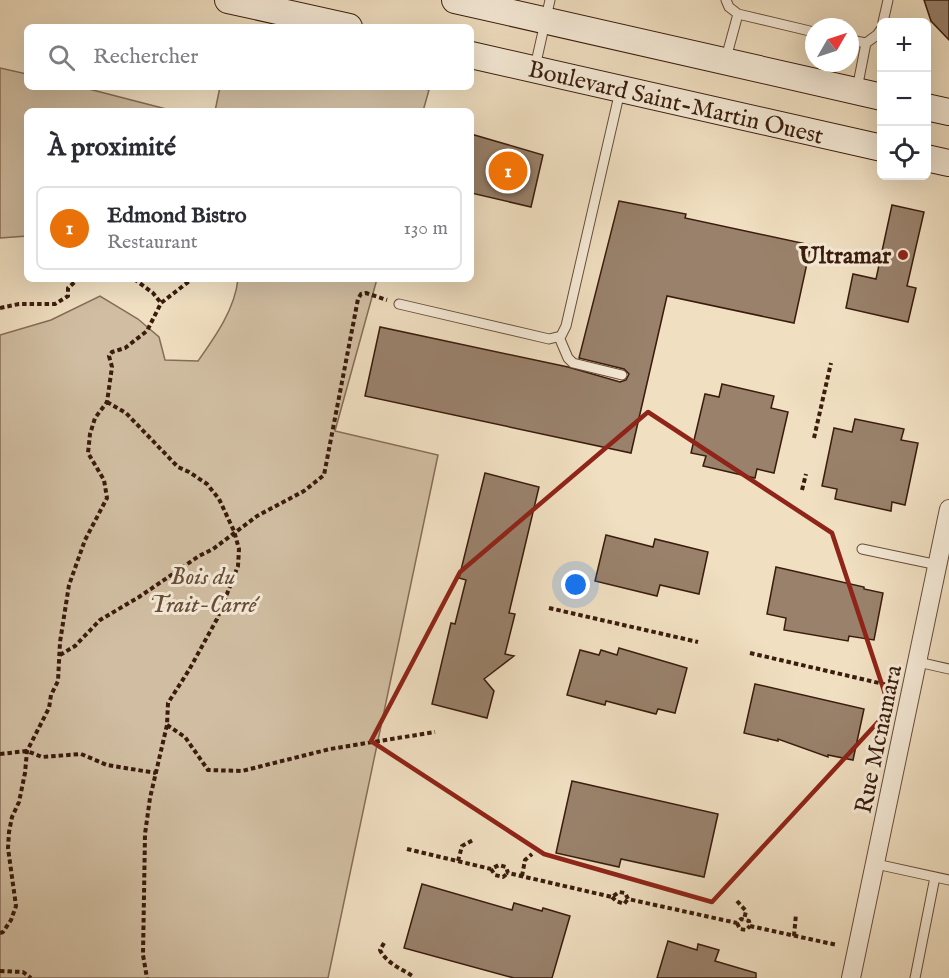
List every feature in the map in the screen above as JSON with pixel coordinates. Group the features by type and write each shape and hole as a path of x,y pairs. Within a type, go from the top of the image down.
{"main road":[{"path":"228,0 336,24"},
{"name":"Boulevard Saint-Martin Ouest","path":"460,1 548,10 725,62 877,96"},
{"name":"Boulevard Saint-Martin Ouest","path":"474,56 877,147"},
{"path":"931,108 949,112"},
{"path":"931,159 949,163"}],"street":[{"name":"Rue Mcnamara","path":"852,978 949,510"}],"lane":[{"path":"726,0 729,7 738,15 805,30"},
{"path":"884,18 888,0"},
{"path":"534,69 548,10"},
{"path":"725,62 738,15"},
{"path":"856,91 866,43 877,35"},
{"path":"859,42 866,43"},
{"path":"399,304 549,339 560,337 566,326 620,89"},
{"path":"560,337 568,358 573,363 622,375"},
{"path":"862,549 938,565"},
{"path":"918,662 949,669"},
{"path":"876,864 949,880"},
{"path":"915,978 935,877"}],"path":[{"path":"0,308 19,304 55,304 68,296 68,288 75,282"},
{"path":"138,282 153,293 161,303"},
{"path":"0,933 11,920 16,906 8,848 9,832 26,773 27,751 49,708 51,695 58,681 60,642 69,585 85,540 107,498 104,480 88,453 95,418 106,402 112,367 109,356 112,352 125,348 147,331 161,303 188,282"},
{"path":"60,656 75,646 100,620 140,597 199,556 213,549 234,531 304,491 324,475 358,299 361,294 366,293 399,304"},
{"path":"814,438 831,363"},
{"path":"106,402 126,413 178,467 207,484 219,499 234,531 239,549 238,566 217,619 168,703 167,725 150,798 143,859 143,956 147,978"},
{"path":"802,490 806,474"},
{"path":"549,608 698,642"},
{"path":"750,653 892,686"},
{"path":"167,725 185,737 208,771 242,771 330,749 435,732"},
{"path":"0,754 27,751 42,757 81,754 107,765 156,773"},
{"path":"459,861 462,846 472,840"},
{"path":"407,849 491,869 499,865 506,867 508,873"},
{"path":"522,876 525,860 532,854"},
{"path":"491,869 495,875 503,877 508,873"},
{"path":"508,873 612,897 624,904 628,899"},
{"path":"612,897 619,892 625,893 628,899"},
{"path":"628,899 737,923"},
{"path":"737,901 746,911 744,920"},
{"path":"794,936 796,914"},
{"path":"737,923 741,919 749,921 750,926"},
{"path":"737,923 740,929 746,930 750,926"},
{"path":"750,926 838,945"},
{"path":"384,943 380,950 388,962 413,977 419,978"},
{"path":"0,971 23,972 31,978"}],"highlighted area":[{"path":"648,412 832,533 890,709 712,902 544,854 371,741 460,572"}],"green space":[{"path":"0,68 24,73 24,90 93,90 162,108 24,108 24,236 0,238"},
{"path":"219,90 429,90 424,108 216,108"},
{"name":"Bois du Trait-Carré","path":"237,282 376,282 335,431 438,455 328,978 0,978 0,335 51,320 100,296 138,319 159,337 165,360 198,361 229,312"}],"building":[{"path":"924,0 949,0 949,40 931,21"},
{"path":"474,135 543,155 531,207 474,194"},
{"path":"619,201 686,214 685,218 811,245 794,323 667,296 631,453 365,396 380,327 568,367 620,382 626,380 629,374 624,369 579,358"},
{"path":"892,205 924,212 907,286 916,288 908,322 846,308 853,274 876,279"},
{"path":"722,384 774,396 771,408 788,412 774,473 757,469 755,478 703,466 706,456 691,453 705,394 719,397"},
{"path":"855,419 904,429 901,440 918,443 905,505 892,502 891,511 835,499 837,489 822,486 834,428 852,432"},
{"path":"485,473 539,487 509,613 515,614 505,654 514,656 484,679 494,691 487,718 432,704 451,623 455,624 466,580 459,578"},
{"path":"606,535 653,547 655,539 708,552 699,594 660,585 657,596 595,581"},
{"path":"776,567 883,593 874,640 849,636 848,641 784,630 786,618 767,614"},
{"path":"619,648 687,668 675,713 658,709 656,714 606,701 605,705 567,695 580,650 599,655 601,650 617,655"},
{"path":"755,684 864,709 853,760 828,755 828,757 778,739 778,741 744,733"},
{"path":"572,781 718,814 704,877 621,859 619,867 556,853"},
{"path":"422,884 512,910 514,903 570,916 552,978 514,978 404,948"},
{"path":"668,941 697,950 698,944 719,950 715,961 756,973 756,978 657,978"}],"place":[{"name":"Edmond Bistro","path":"508,171"},
{"name":"Ultramar","path":"903,255"}]}
